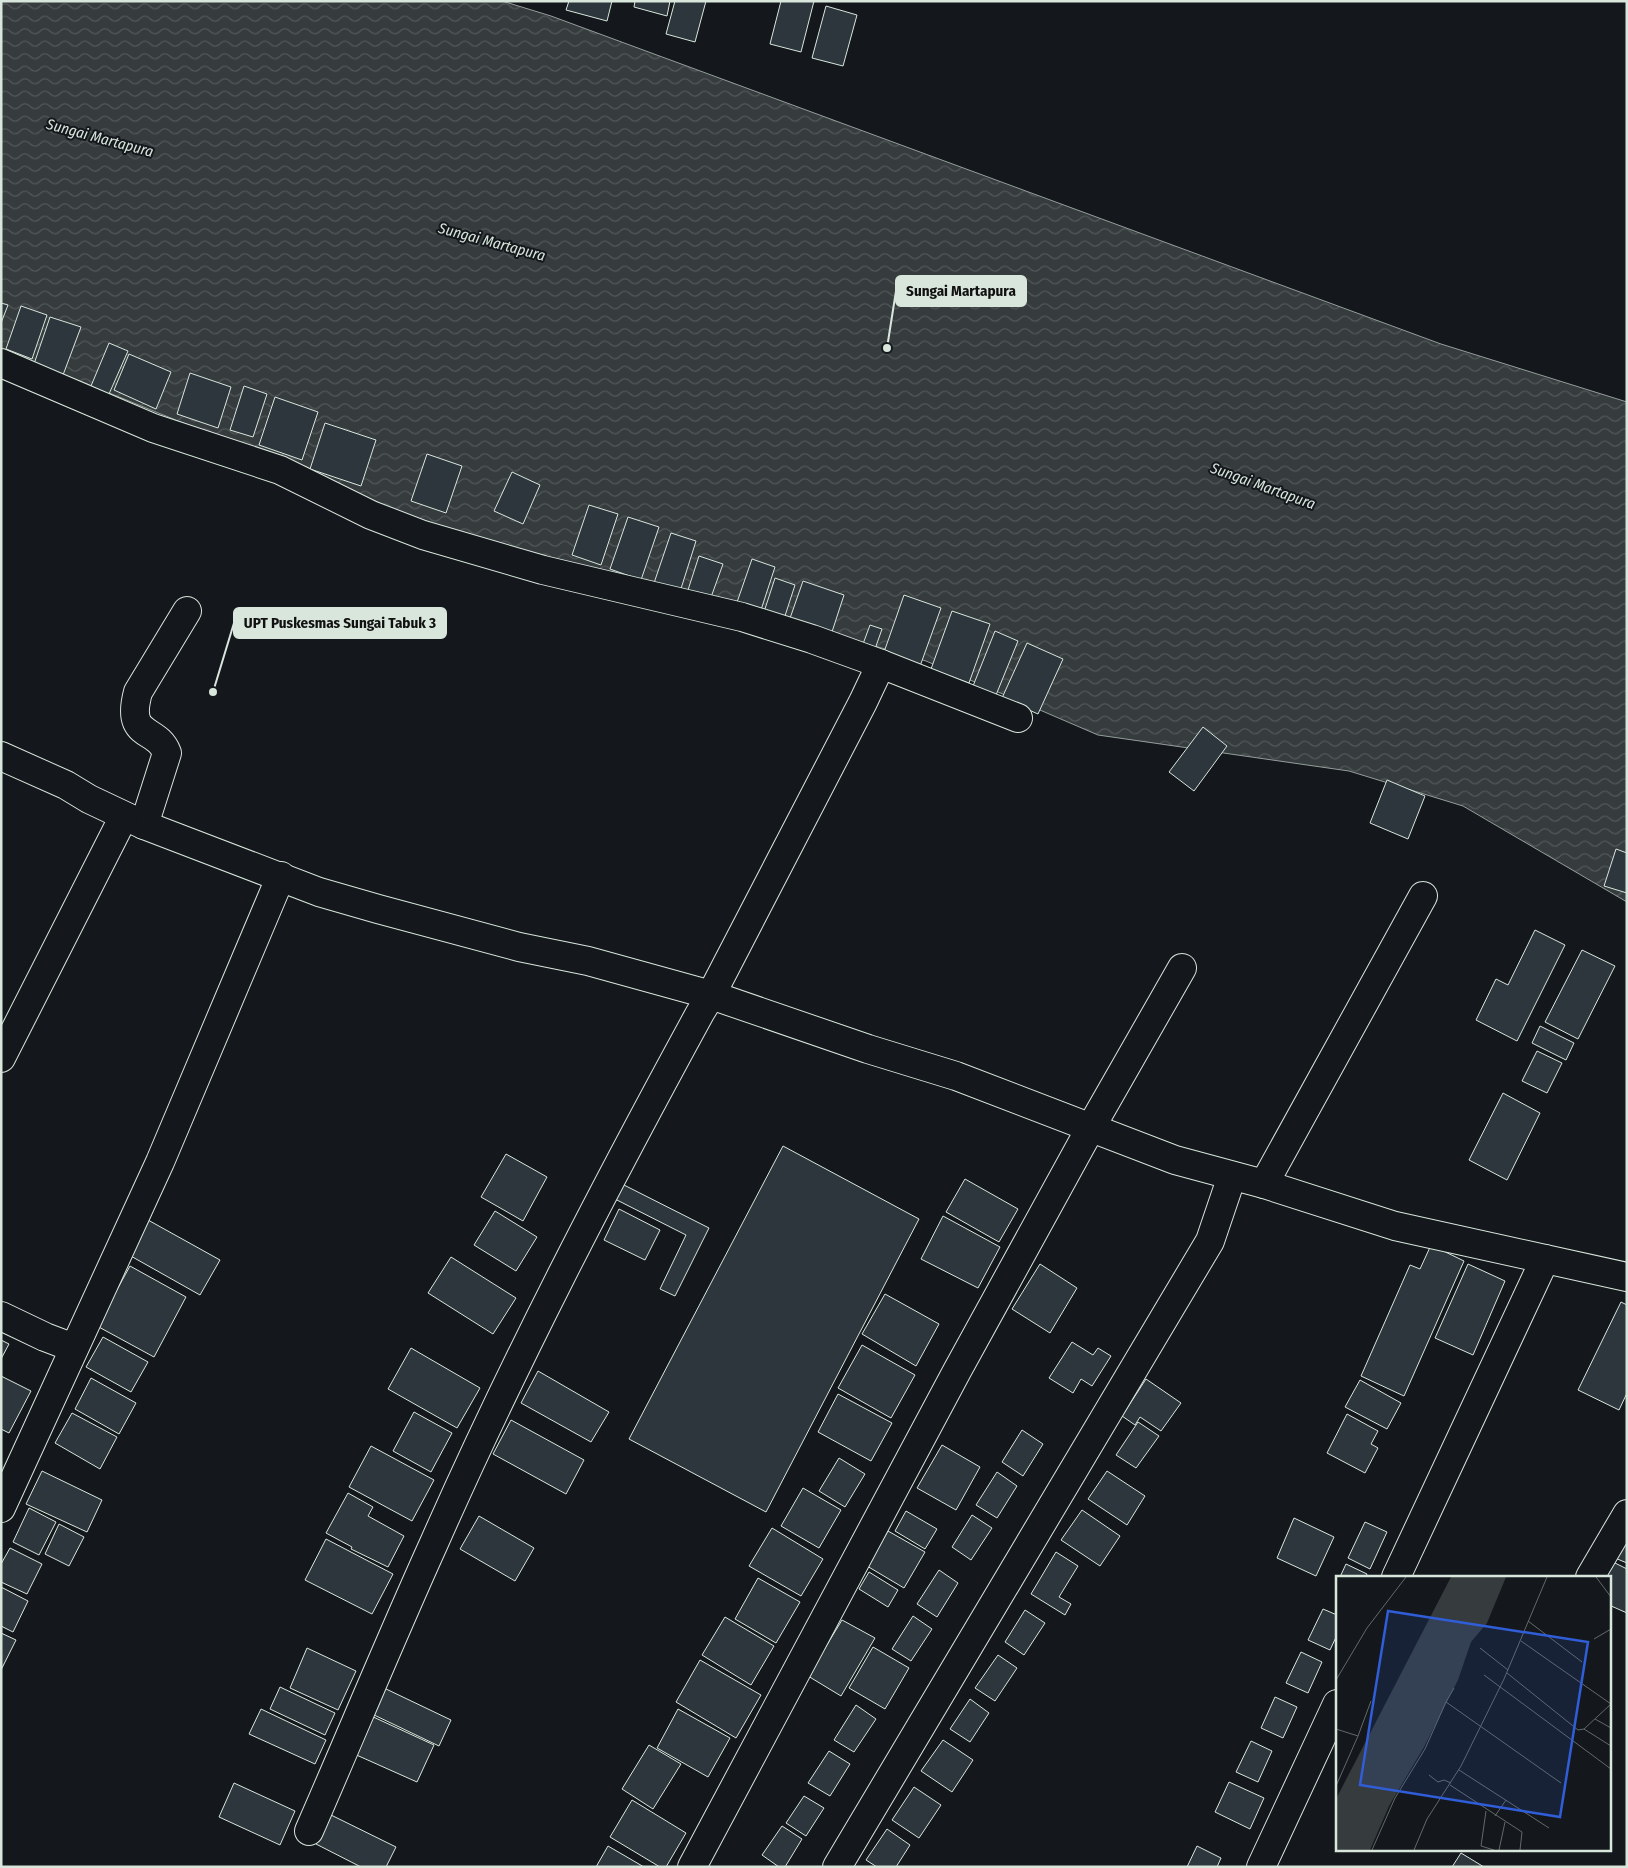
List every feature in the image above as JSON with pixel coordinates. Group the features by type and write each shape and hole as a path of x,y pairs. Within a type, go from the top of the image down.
{"street":[{"path":"1,363 153,428 280,470 371,515 423,535 543,570 742,617 812,639 881,664 1018,718"},
{"path":"1,1058 134,821 167,753 160,743 143,731 134,718 134,704 138,692 187,611"},
{"path":"309,1831 434,1542 492,1418 614,1170 711,995 881,664"},
{"path":"1,756 66,785 134,821 319,892 378,910 519,946 588,961 711,995 868,1050 956,1076 1175,1160 1264,1184 1395,1226 1627,1277"},
{"path":"1,1508 160,1162 281,876"},
{"path":"1264,1184 1422,896"},
{"path":"692,1867 952,1380 1090,1128 1182,968"},
{"path":"837,1867 1210,1241 1232,1176"},
{"path":"1396,1576 1545,1259"},
{"path":"1,1316 45,1337 74,1348"},
{"path":"1591,1576 1627,1514"},
{"path":"1261,1867 1336,1706"}],"water":[{"path":"1,1 502,1 551,16 1441,344 1627,402 1627,902 1463,806 1349,771 1098,735 926,661 759,612 539,560 434,525 1,349"}],"building":[{"path":"569,1 612,1 607,21 566,10"},
{"path":"635,1 670,1 667,16 634,7"},
{"path":"675,1 706,1 695,42 666,34"},
{"path":"781,1 814,1 801,52 770,44"},
{"path":"826,6 857,15 843,66 812,58"},
{"path":"1,303 8,305 1,323"},
{"path":"21,306 47,315 32,359 6,349"},
{"path":"50,317 81,327 63,375 34,364"},
{"path":"109,343 128,351 109,394 91,386"},
{"path":"129,354 171,372 156,409 114,390"},
{"path":"190,373 231,387 218,428 177,414"},
{"path":"244,386 267,394 253,437 230,430"},
{"path":"275,397 318,412 302,460 259,445"},
{"path":"325,423 376,440 361,486 310,469"},
{"path":"427,454 462,466 446,513 411,501"},
{"path":"512,472 540,485 523,524 494,511"},
{"path":"589,505 618,514 601,565 572,555"},
{"path":"628,517 659,527 641,580 610,569"},
{"path":"671,533 696,541 679,595 653,586"},
{"path":"699,556 723,564 710,600 687,593"},
{"path":"752,559 775,567 759,616 735,608"},
{"path":"775,578 795,585 783,622 763,615"},
{"path":"803,581 844,595 830,638 788,624"},
{"path":"904,595 941,608 919,669 883,655"},
{"path":"952,611 990,624 969,683 931,669"},
{"path":"870,625 882,629 875,649 863,644"},
{"path":"995,631 1018,641 996,695 973,686"},
{"path":"1027,643 1063,659 1038,714 1002,698"},
{"path":"1203,727 1227,746 1194,791 1169,772"},
{"path":"1387,780 1425,796 1408,839 1370,823"},
{"path":"1616,849 1627,853 1627,893 1604,886"},
{"path":"1535,930 1565,945 1517,1041 1476,1020 1496,979 1508,985"},
{"path":"1582,950 1615,966 1578,1039 1545,1022"},
{"path":"1540,1026 1574,1043 1566,1060 1532,1043"},
{"path":"1537,1051 1562,1063 1547,1093 1522,1081"},
{"path":"1503,1093 1540,1113 1507,1180 1469,1160"},
{"path":"783,1146 919,1219 766,1512 629,1439"},
{"path":"506,1154 547,1177 523,1221 481,1197"},
{"path":"965,1179 1018,1209 999,1242 946,1212"},
{"path":"620,1183 709,1228 675,1296 660,1289 686,1235 613,1198"},
{"path":"619,1209 660,1230 645,1260 604,1240"},
{"path":"495,1211 537,1237 516,1271 474,1245"},
{"path":"943,1216 1000,1247 978,1288 921,1259"},
{"path":"148,1220 220,1260 200,1295 129,1255"},
{"path":"1431,1245 1464,1261 1404,1396 1361,1376 1410,1265 1420,1269"},
{"path":"451,1257 516,1298 493,1334 428,1293"},
{"path":"1040,1264 1077,1288 1050,1333 1012,1309"},
{"path":"1468,1264 1505,1281 1473,1355 1435,1338"},
{"path":"130,1266 186,1297 154,1357 97,1326"},
{"path":"885,1294 939,1324 916,1366 862,1334"},
{"path":"1621,1302 1627,1305 1627,1393 1619,1410 1578,1390"},
{"path":"103,1337 148,1362 131,1392 86,1367"},
{"path":"1,1340 9,1344 1,1359"},
{"path":"1072,1342 1093,1355 1098,1348 1111,1356 1092,1386 1081,1379 1073,1393 1049,1378"},
{"path":"862,1345 915,1375 891,1418 838,1388"},
{"path":"411,1348 480,1388 457,1428 388,1389"},
{"path":"538,1371 609,1412 591,1442 521,1403"},
{"path":"1,1376 31,1391 9,1433 1,1429"},
{"path":"91,1378 136,1403 119,1434 75,1409"},
{"path":"1146,1379 1181,1403 1161,1431 1140,1417 1135,1425 1122,1416"},
{"path":"1360,1380 1401,1403 1387,1429 1345,1407"},
{"path":"838,1394 892,1423 871,1461 818,1432"},
{"path":"414,1412 452,1433 431,1472 393,1451"},
{"path":"72,1413 117,1437 100,1469 55,1443"},
{"path":"1347,1414 1378,1431 1371,1444 1378,1448 1365,1473 1327,1453"},
{"path":"511,1420 584,1460 566,1494 493,1454"},
{"path":"1138,1422 1159,1436 1136,1468 1116,1455"},
{"path":"1022,1430 1043,1444 1023,1476 1002,1462"},
{"path":"942,1445 980,1467 956,1510 917,1488"},
{"path":"371,1446 434,1480 412,1521 349,1487"},
{"path":"839,1458 865,1474 845,1507 819,1491"},
{"path":"42,1471 102,1500 87,1532 26,1504"},
{"path":"1107,1471 1145,1496 1127,1525 1088,1499"},
{"path":"997,1472 1017,1486 997,1518 976,1505"},
{"path":"803,1488 841,1510 819,1548 781,1526"},
{"path":"348,1493 373,1507 368,1516 404,1536 388,1567 351,1549 352,1547 326,1533"},
{"path":"29,1508 56,1522 39,1555 13,1542"},
{"path":"1082,1510 1120,1536 1100,1566 1061,1540"},
{"path":"906,1511 937,1529 925,1549 895,1531"},
{"path":"972,1515 992,1528 971,1560 952,1547"},
{"path":"479,1516 534,1548 515,1581 460,1549"},
{"path":"1294,1518 1334,1537 1316,1576 1277,1558"},
{"path":"1365,1522 1387,1532 1370,1569 1348,1558"},
{"path":"59,1524 84,1537 69,1566 45,1554"},
{"path":"772,1528 823,1559 801,1596 749,1566"},
{"path":"888,1531 925,1552 904,1588 867,1566"},
{"path":"1627,1535 1627,1563 1615,1558"},
{"path":"326,1539 393,1574 372,1614 305,1580"},
{"path":"10,1548 42,1564 27,1594 1,1582 1,1564"},
{"path":"1056,1552 1078,1566 1059,1597 1071,1604 1065,1615 1031,1594"},
{"path":"1607,1559 1627,1569 1627,1613 1610,1605 1610,1576 1598,1576"},
{"path":"1346,1564 1367,1574 1366,1576 1340,1576"},
{"path":"939,1570 958,1583 937,1617 917,1604"},
{"path":"869,1572 898,1590 888,1607 859,1589"},
{"path":"758,1578 800,1602 776,1643 735,1619"},
{"path":"1,1587 28,1601 13,1632 1,1626"},
{"path":"1323,1609 1336,1615 1336,1637 1330,1650 1308,1640"},
{"path":"1025,1610 1045,1623 1024,1655 1005,1642"},
{"path":"913,1616 932,1629 911,1661 892,1649"},
{"path":"725,1617 774,1646 751,1685 702,1655"},
{"path":"842,1620 875,1638 841,1696 808,1676"},
{"path":"1,1633 16,1640 1,1670"},
{"path":"873,1647 909,1668 885,1709 849,1688"},
{"path":"307,1648 356,1671 338,1710 290,1688"},
{"path":"1301,1652 1322,1662 1308,1693 1286,1683"},
{"path":"998,1655 1017,1668 995,1701 975,1688"},
{"path":"700,1660 761,1695 736,1738 676,1702"},
{"path":"280,1687 335,1713 325,1735 270,1709"},
{"path":"384,1688 451,1720 439,1746 372,1714"},
{"path":"1275,1697 1297,1707 1283,1738 1261,1728"},
{"path":"970,1699 989,1713 970,1742 950,1729"},
{"path":"856,1705 876,1719 854,1752 834,1740"},
{"path":"261,1709 326,1740 315,1764 249,1734"},
{"path":"678,1709 730,1738 708,1777 657,1748"},
{"path":"369,1715 434,1745 417,1782 352,1753"},
{"path":"943,1740 973,1760 952,1792 921,1771"},
{"path":"1251,1741 1272,1751 1258,1782 1236,1772"},
{"path":"649,1745 681,1764 653,1809 622,1789"},
{"path":"829,1751 850,1764 830,1796 808,1783"},
{"path":"1229,1782 1264,1798 1250,1829 1215,1812"},
{"path":"234,1783 295,1811 280,1845 219,1817"},
{"path":"914,1787 941,1805 919,1838 892,1820"},
{"path":"804,1796 824,1808 806,1836 786,1823"},
{"path":"632,1800 686,1833 666,1867 660,1867 610,1837"},
{"path":"331,1815 396,1847 386,1867 361,1867 316,1844"},
{"path":"782,1826 802,1839 785,1867 779,1867 762,1855"},
{"path":"887,1829 910,1845 896,1867 877,1867 866,1860"},
{"path":"608,1846 644,1867 596,1867"},
{"path":"1197,1846 1221,1858 1217,1867 1187,1867"},
{"path":"1461,1853 1484,1867 1452,1867"}],"place":[{"name":"Sungai Martapura","path":"887,348"},
{"name":"UPT Puskesmas Sungai Tabuk 3","path":"213,692"}]}
